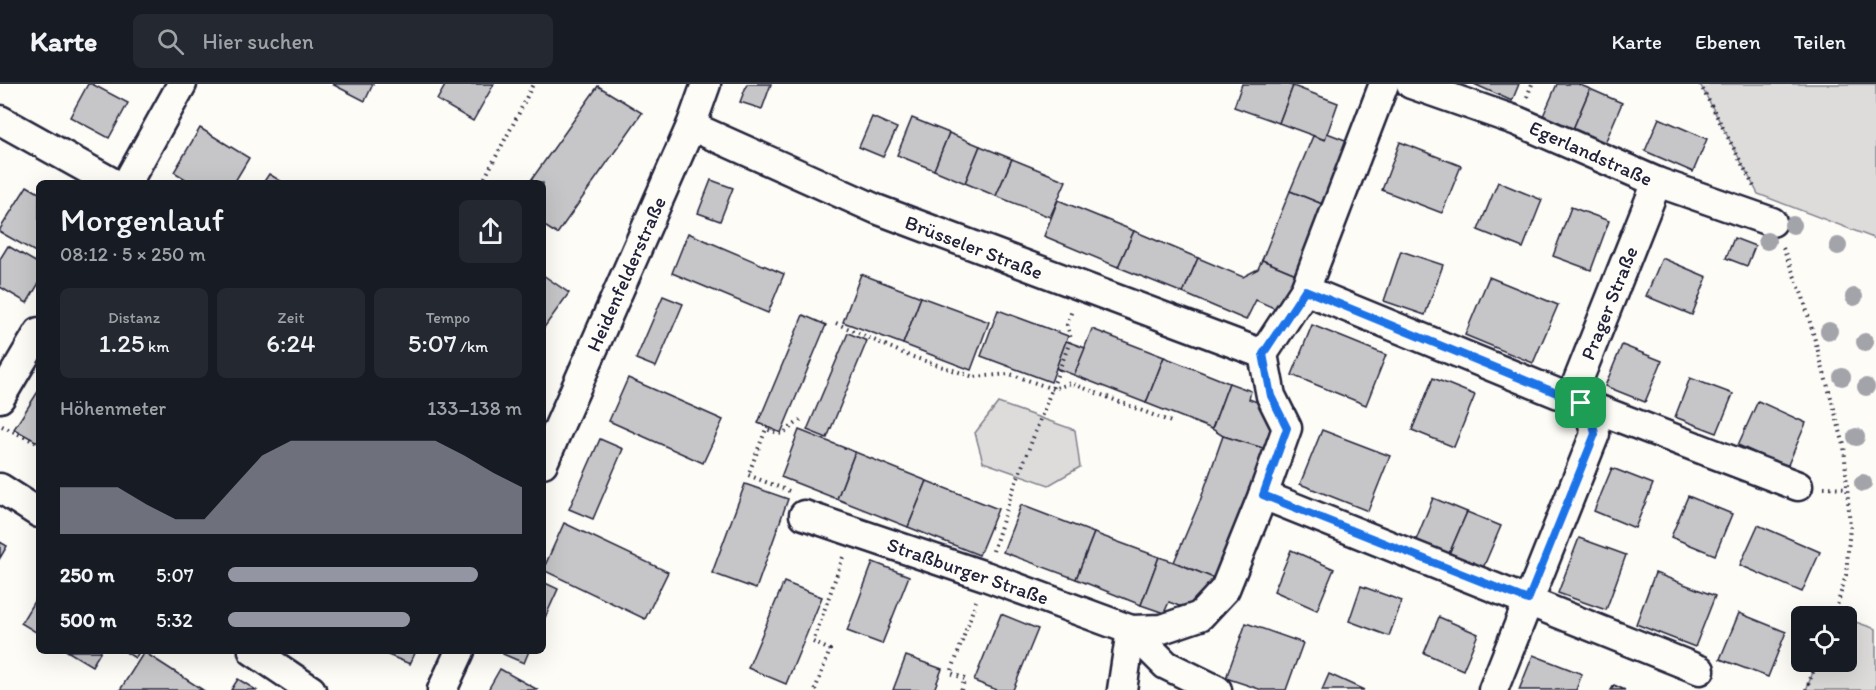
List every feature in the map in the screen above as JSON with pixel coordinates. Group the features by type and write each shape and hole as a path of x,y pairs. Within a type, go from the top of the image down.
{"street":[{"path":"129,180 182,84"},
{"name":"Heidenfelderstraße","path":"546,456 691,126 706,84"},
{"path":"1131,630 1162,629 1200,616 1225,589 1287,428 1271,396 1263,354 1305,290 1384,84"},
{"name":"Egerlandstraße","path":"1411,84 1517,121 1657,182 1772,222"},
{"path":"0,120 107,180"},
{"name":"Brüsseler Straße","path":"691,126 876,209 1263,354"},
{"name":"Prager Straße","path":"1493,690 1595,434 1592,419 1581,403 1577,382 1657,182"},
{"path":"1305,290 1581,403 1798,486"},
{"path":"0,398 36,337"},
{"path":"0,489 36,511"},
{"path":"1263,495 1700,670"},
{"name":"Straßburger Straße","path":"804,515 985,576 1131,630"},
{"path":"1122,690 1131,630"},
{"path":"1131,630 1166,665 1216,690"},
{"path":"257,654 311,690"},
{"path":"442,690 459,654"}],"path":[{"path":"484,180 532,84"},
{"path":"1700,84 1772,222 1803,297 1844,445 1850,527 1846,574 1837,606"},
{"path":"836,323 907,355 974,377 1010,374 1053,389 1071,383 1171,422"},
{"path":"961,690 965,679 951,673 1010,498 1071,339"},
{"path":"802,419 782,434 766,429 748,475 810,498 804,515"},
{"path":"0,425 36,443"},
{"path":"816,690 830,650 813,642 853,531"},
{"path":"1806,690 1813,672"}],"shaded area":[{"path":"1700,84 1876,84 1876,239 1758,194"},
{"path":"998,403 1075,430 1080,467 1049,485 983,462 975,433"},
{"path":"1857,622 1876,629 1876,690 1806,690 1813,672 1857,672"}],"building":[{"path":"88,84 128,103 109,138 70,117"},
{"path":"332,84 373,84 365,101"},
{"path":"446,84 494,84 473,121 437,100"},
{"path":"747,84 771,84 762,109 740,102"},
{"path":"1242,84 1293,86 1279,123 1234,107"},
{"path":"1474,84 1519,84 1512,101"},
{"path":"1557,84 1578,84 1590,89 1573,129 1543,116"},
{"path":"598,86 642,113 557,234 546,227 546,180 531,180"},
{"path":"1293,86 1338,103 1325,140 1279,123"},
{"path":"1590,89 1622,103 1605,143 1573,129"},
{"path":"872,117 897,128 883,157 859,147"},
{"path":"912,118 949,133 934,170 897,155"},
{"path":"1659,118 1707,139 1693,172 1645,151"},
{"path":"200,128 249,158 236,180 187,180 174,172"},
{"path":"949,133 980,146 965,183 934,170"},
{"path":"1327,133 1353,143 1327,206 1290,191 1313,136 1325,140"},
{"path":"1400,142 1461,166 1442,213 1382,190"},
{"path":"980,146 1012,159 996,196 965,183"},
{"path":"1012,159 1066,181 1050,217 996,196"},
{"path":"269,174 279,180 265,180"},
{"path":"711,180 733,188 720,221 698,213"},
{"path":"1498,182 1542,200 1523,248 1478,230"},
{"path":"27,186 36,191 36,252 0,232"},
{"path":"1290,191 1327,206 1298,275 1262,260"},
{"path":"1058,200 1134,231 1118,267 1044,236"},
{"path":"1571,207 1609,221 1591,270 1553,256"},
{"path":"1134,231 1198,258 1183,293 1118,267"},
{"path":"688,233 784,274 768,313 672,273"},
{"path":"1734,238 1755,246 1747,266 1726,258"},
{"path":"8,246 36,262 36,288 27,303 0,287 0,259"},
{"path":"1401,251 1443,265 1425,315 1384,301"},
{"path":"1198,258 1243,277 1258,269 1262,260 1298,275 1283,312 1256,300 1246,320 1183,293"},
{"path":"1662,258 1707,277 1692,315 1646,296"},
{"path":"861,274 921,297 903,344 843,322"},
{"path":"546,277 569,293 546,325"},
{"path":"1489,277 1558,305 1533,363 1465,335"},
{"path":"663,296 683,304 656,367 636,359"},
{"path":"921,297 989,322 971,370 903,344"},
{"path":"998,310 1068,336 1051,382 981,356"},
{"path":"803,315 826,325 781,433 758,423"},
{"path":"1312,325 1386,355 1366,405 1292,375"},
{"path":"1092,329 1164,357 1146,403 1074,375"},
{"path":"848,333 867,341 827,438 807,430"},
{"path":"1066,341 1085,348 1074,375 1056,368"},
{"path":"1622,345 1662,361 1645,402 1605,386"},
{"path":"1164,357 1229,383 1212,429 1146,403"},
{"path":"628,378 723,420 703,463 609,421"},
{"path":"1433,378 1475,395 1454,447 1412,430"},
{"path":"1690,378 1733,394 1717,433 1675,417"},
{"path":"1229,383 1251,391 1249,399 1260,403 1269,419 1272,433 1266,449 1223,436 1212,429"},
{"path":"36,395 36,441 14,429"},
{"path":"1758,401 1806,423 1787,467 1738,445"},
{"path":"799,430 855,452 837,499 781,477"},
{"path":"1322,430 1390,456 1368,511 1300,484"},
{"path":"1223,436 1266,449 1216,579 1174,562 1200,501"},
{"path":"600,439 623,449 593,519 569,509"},
{"path":"855,452 927,481 908,527 837,499"},
{"path":"1612,468 1653,484 1635,528 1594,511"},
{"path":"927,481 998,509 979,555 908,527"},
{"path":"745,484 788,499 756,589 712,573"},
{"path":"1688,496 1732,514 1715,555 1671,537"},
{"path":"1433,498 1467,512 1449,554 1416,540"},
{"path":"1021,505 1094,533 1076,579 1003,552"},
{"path":"1467,512 1501,526 1483,568 1449,554"},
{"path":"564,523 668,572 645,619 546,571 546,563"},
{"path":"1758,525 1820,552 1802,592 1740,565"},
{"path":"1094,533 1159,557 1141,605 1076,579"},
{"path":"1579,538 1626,555 1606,610 1558,593"},
{"path":"0,542 7,546 0,558"},
{"path":"1291,550 1334,569 1317,610 1274,591"},
{"path":"1159,557 1216,579 1196,604 1179,606 1169,602 1164,613 1141,605"},
{"path":"873,562 909,576 882,644 847,631"},
{"path":"1655,573 1715,596 1695,647 1636,624"},
{"path":"784,582 822,597 786,684 748,668"},
{"path":"546,583 558,589 546,615"},
{"path":"1361,586 1402,601 1389,636 1349,621"},
{"path":"36,598 36,632 21,623"},
{"path":"1739,613 1786,632 1768,677 1720,659"},
{"path":"1001,614 1038,629 1013,690 997,690 974,681"},
{"path":"1439,617 1478,634 1463,670 1424,653"},
{"path":"1246,623 1303,643 1286,690 1262,690 1226,678"},
{"path":"72,654 99,654 92,666"},
{"path":"143,654 147,654 203,690 120,690"},
{"path":"385,654 415,654 410,664"},
{"path":"503,654 528,654 524,663"},
{"path":"1533,655 1582,674 1576,690 1519,690"},
{"path":"906,656 942,669 934,690 893,690"},
{"path":"500,669 538,690 488,690"},
{"path":"1329,674 1364,690 1322,690"},
{"path":"238,679 256,690 231,690"},
{"path":"1614,685 1625,690 1611,690"}],"route":[{"path":"1305,290 1581,403 1592,419 1595,434 1528,600 1263,495 1287,428 1271,396 1263,354 1305,290"}]}
